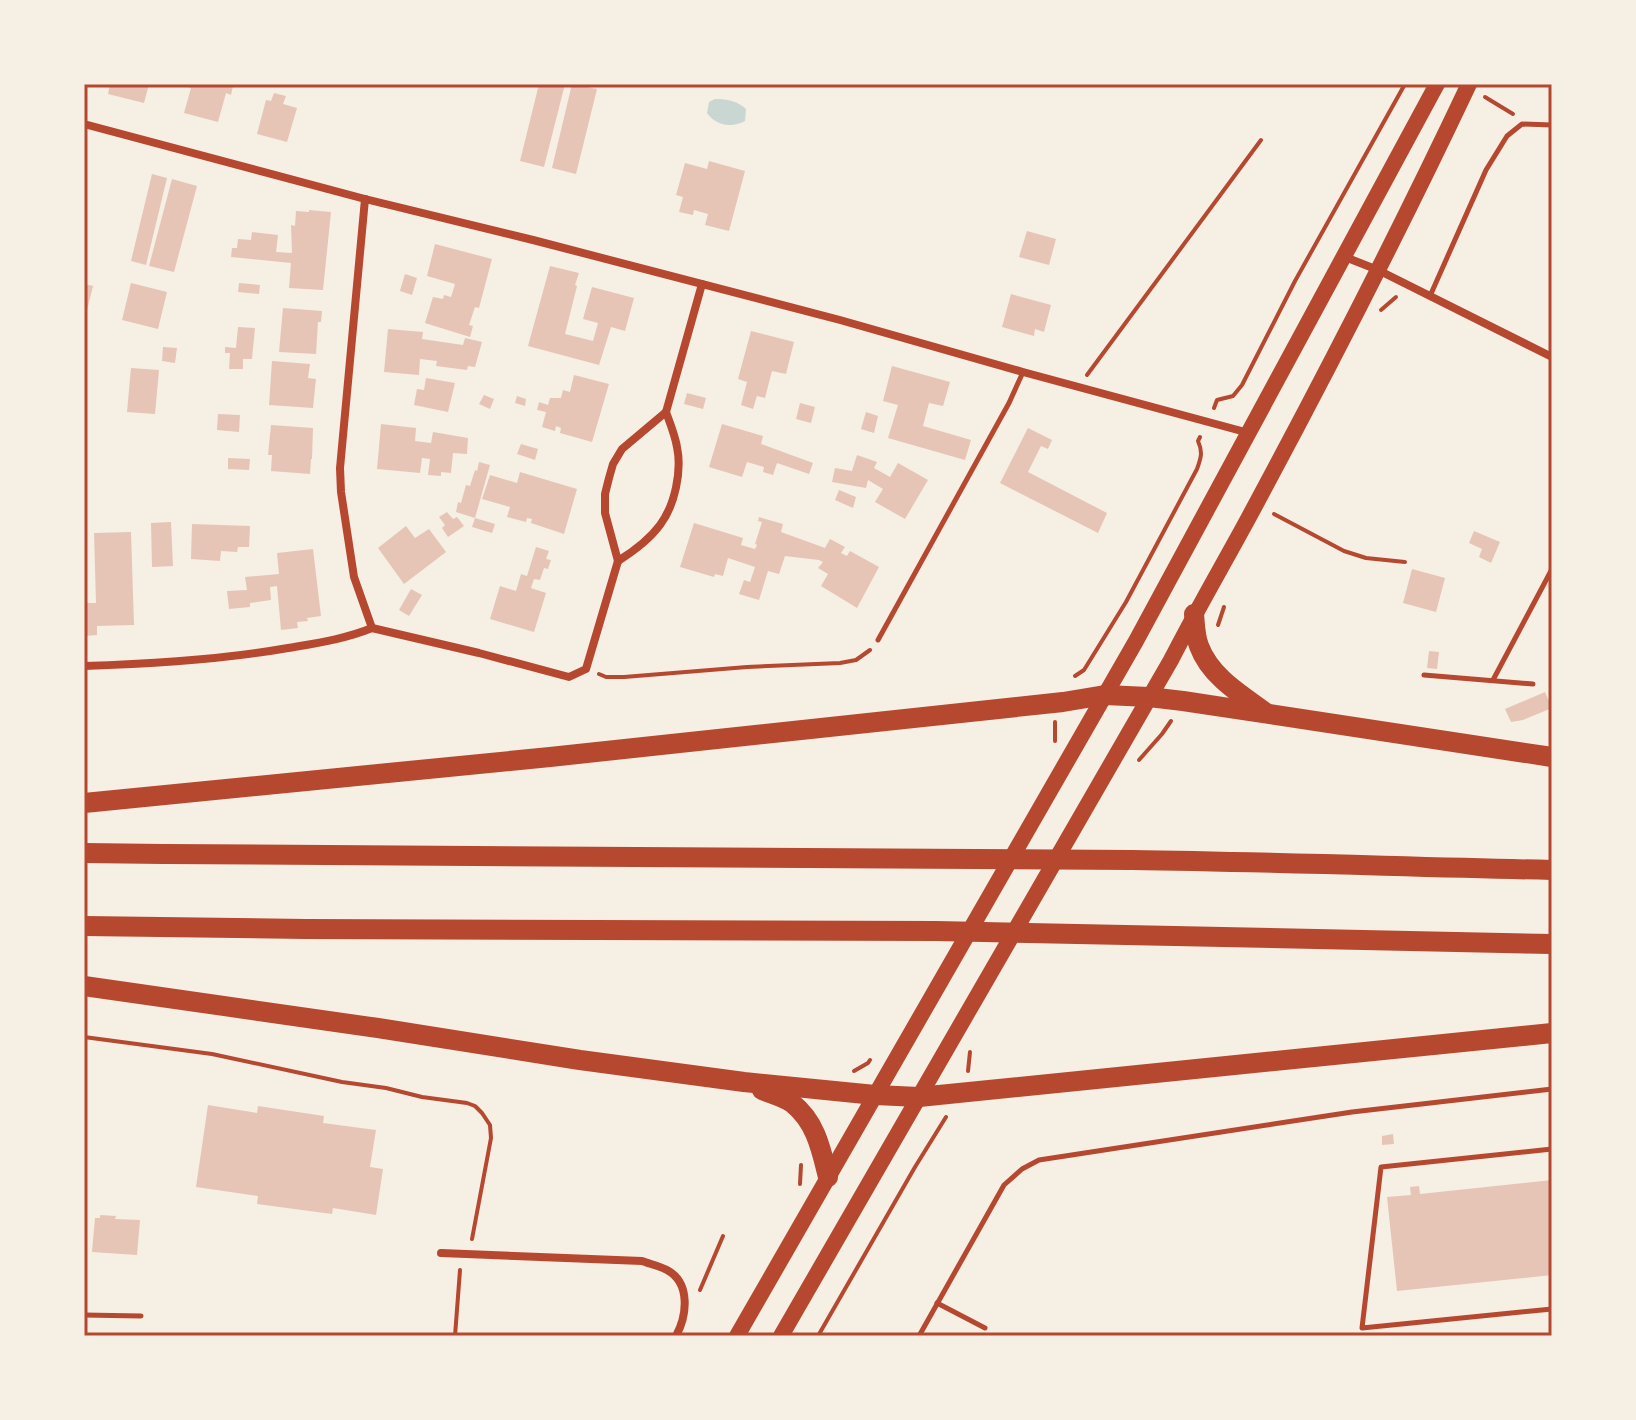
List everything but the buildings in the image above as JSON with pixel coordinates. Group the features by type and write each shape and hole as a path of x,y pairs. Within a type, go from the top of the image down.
{"highway":[{"path":"1194,614 1198,644 1216,673 1268,714"},
{"path":"84,803 550,757 1105,695 1149,697 1552,757"},
{"path":"84,853 1119,860 1552,870"},
{"path":"84,926 936,931 1552,944"},
{"path":"84,986 744,1082 919,1097 1552,1033"},
{"path":"744,1082 791,1102 812,1124 828,1177"}],"main road":[{"path":"737,1336 1105,695 1437,84"},
{"path":"781,1336 1249,518 1378,270 1469,84"}],"street":[{"path":"84,124 840,320 1250,433"},
{"path":"365,199 340,468 354,577 372,628"},
{"path":"1345,257 1378,270 1552,357"},
{"path":"618,561 663,522 676,486 678,452 666,412 702,284"},
{"path":"84,666 232,657 349,637 372,628 569,677 586,669 618,561 605,513 605,494 613,464 622,449 666,412"},
{"path":"441,1253 642,1261 667,1269 677,1278 684,1292 685,1304 678,1332"}],"lane":[{"path":"1429,297 1486,170 1507,136 1522,124 1552,125"},
{"path":"878,640 1009,403 1023,372"},
{"path":"1493,680 1552,569"},
{"path":"1424,675 1533,684"},
{"path":"919,1336 1004,1185 1022,1169 1039,1160 1352,1112 1552,1089"},
{"path":"1552,1149 1381,1167 1362,1328 1552,1309"},
{"path":"937,1303 985,1328"},
{"path":"84,1315 141,1316"}],"path":[{"path":"1198,441 1217,400 1233,396 1242,385 1295,281 1405,84"},
{"path":"1485,97 1516,116"},
{"path":"1079,387 1261,140"},
{"path":"1048,752 1055,741 1054,720 1063,702 1067,682 1084,670 1126,602 1197,469 1202,456 1201,448 1198,441 1187,435"},
{"path":"1273,513 1344,551 1366,558 1405,562"},
{"path":"586,669 606,677 624,677 831,664 856,660 868,653 878,640"},
{"path":"84,1037 212,1054 475,1106 490,1125 491,1138 472,1237 459,1272 455,1336"},
{"path":"968,1076 971,1049"},
{"path":"845,1076 868,1063 875,1051"},
{"path":"818,1336 947,1116"},
{"path":"678,1332 723,1236"}],"shaded area":[{"path":"715,99 743,106 746,109 745,121 730,125 715,121 707,113 709,102"}]}
